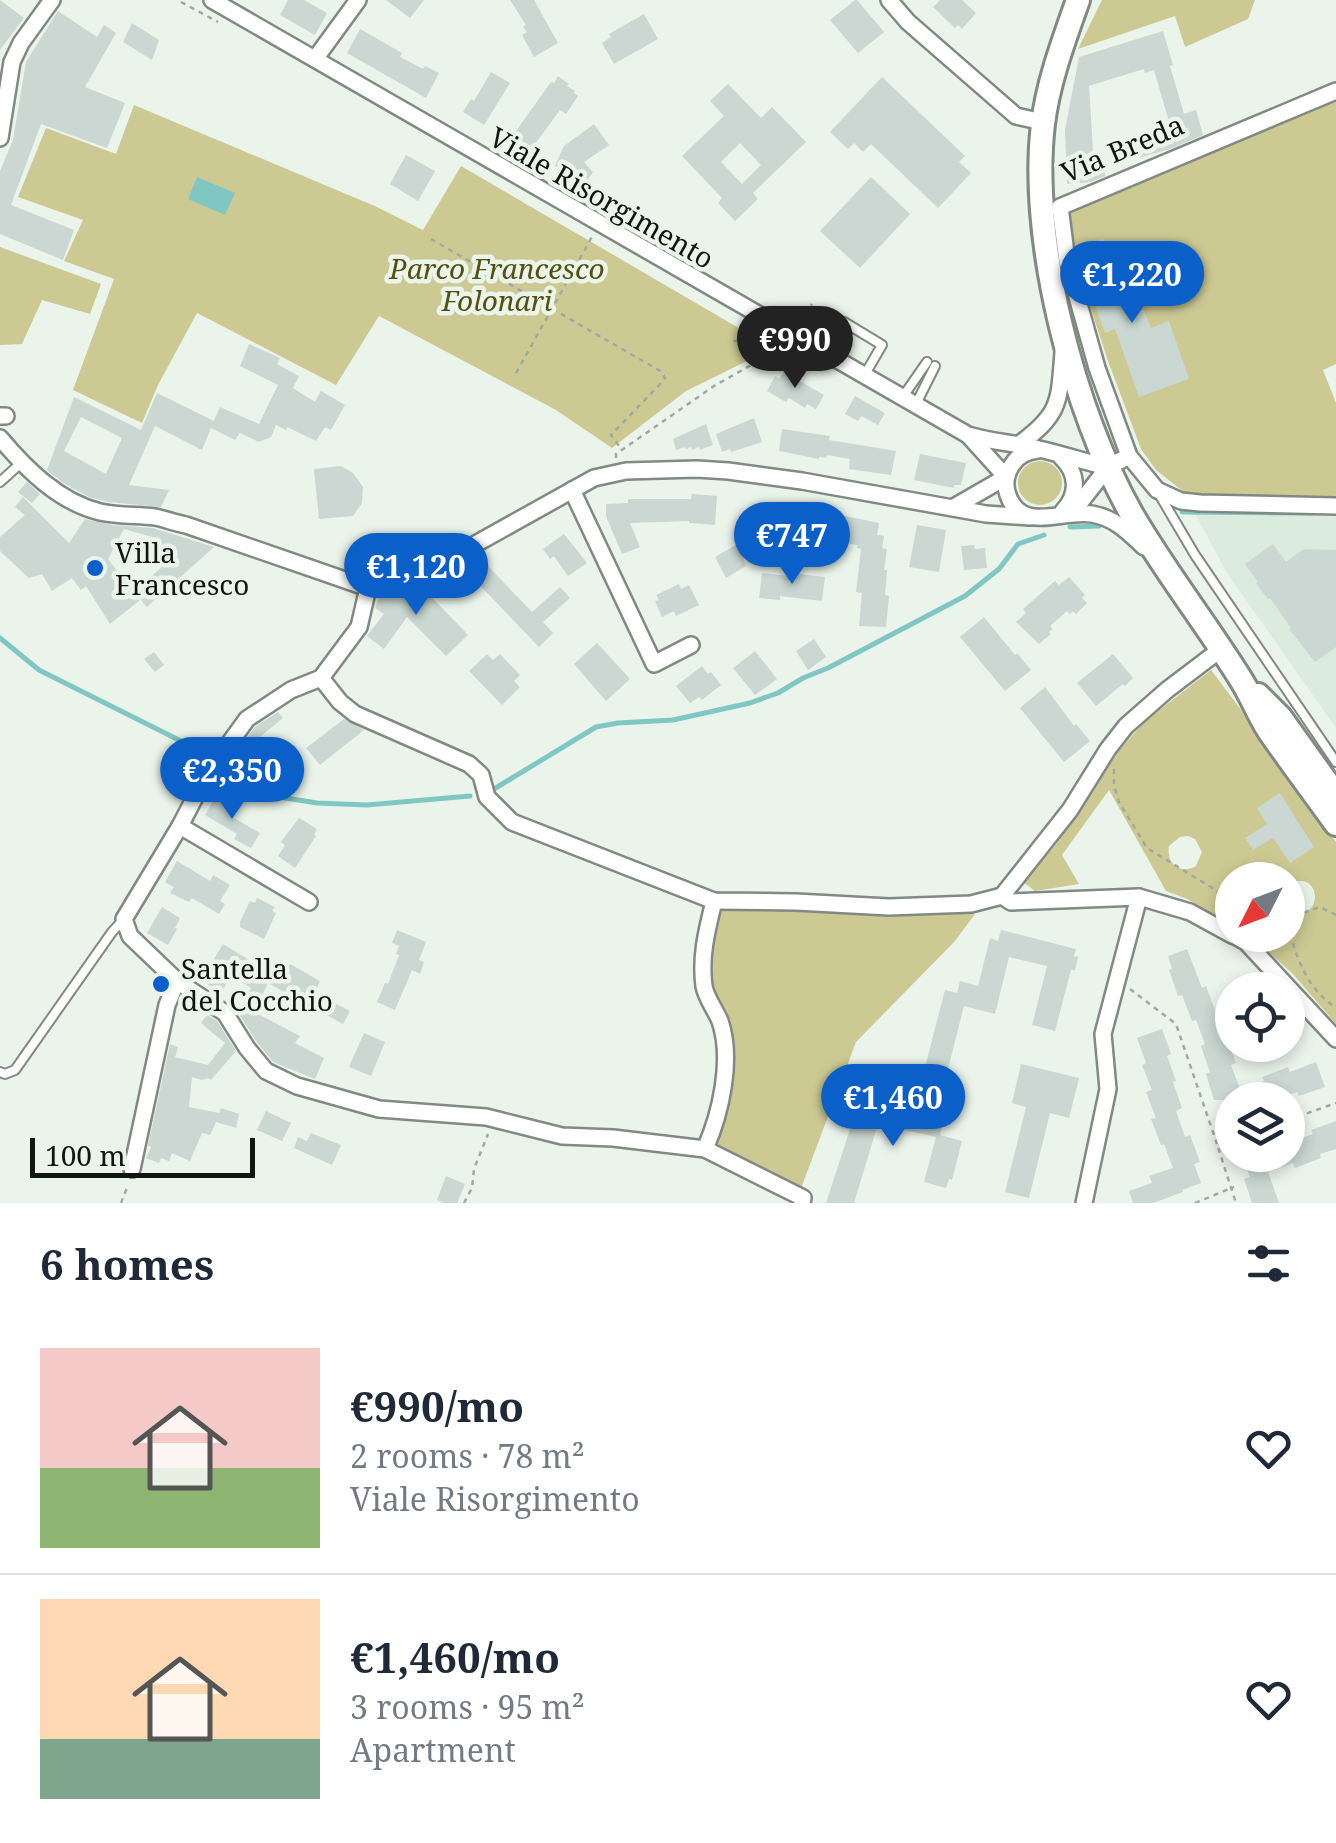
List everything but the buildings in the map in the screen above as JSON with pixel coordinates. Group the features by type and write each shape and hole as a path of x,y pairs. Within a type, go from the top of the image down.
{"street":[{"path":"0,138 6,61 52,0"},
{"path":"315,60 358,0"},
{"path":"889,0 908,22 1016,116 1043,122"},
{"name":"Via Breda","path":"1078,0 1043,122 1039,197 1049,267 1079,388 1119,462 1157,490"},
{"name":"Viale Risorgimento","path":"212,6 315,60 968,435 1119,462"},
{"name":"Via Breda","path":"1241,679 1129,510 1114,418 1067,262 1060,207 1336,91"},
{"path":"1018,445 1056,407 1065,338"},
{"name":"Viale Risorgimento","path":"968,435 1006,477 1008,497 1014,506 1030,517"},
{"path":"0,438 21,464 71,500 99,512 186,525 368,588 472,546 594,478 626,471 697,469 802,481 986,514 1041,519 1072,513 1095,514 1122,526 1164,568"},
{"path":"953,508 1006,477 1019,456 1030,451 1050,452 1067,462 1075,482 1074,494 1061,512 1051,517"},
{"path":"1072,513 1119,462"},
{"path":"572,490 654,664 691,645"},
{"path":"1157,490 1200,504 1336,506"},
{"path":"368,588 359,627 321,678 291,690 247,720 207,774 124,919 130,936 177,982 225,1013 266,1070 297,1086 380,1110 495,1119 562,1136 704,1148 803,1198 802,1203"},
{"path":"321,678 355,714 469,764 482,776 487,796 512,822 714,902 889,907 971,904 1002,896 1070,810 1126,726 1220,649"},
{"path":"1241,679 1280,717 1336,794"},
{"path":"1241,679 1267,728 1336,824"},
{"path":"180,826 308,902"},
{"path":"1002,896 1011,902 1104,892 1146,896 1215,925"},
{"path":"1084,1203 1108,1089 1103,1034 1146,896"},
{"path":"704,1148 716,1124 726,1068 720,1023 704,990 703,942 714,902"},
{"path":"1255,952 1336,1038"},
{"path":"132,1170 167,1005 177,982"}],"lane":[{"path":"844,322 882,345 864,376"},
{"path":"908,402 931,364 908,402"},
{"path":"0,482 21,464"},
{"path":"1157,490 1194,555 1336,762"},
{"path":"350,596 368,588"},
{"path":"0,1072 15,1070 124,919"}],"path":[{"path":"181,2 224,25"},
{"path":"431,240 664,374 663,381 611,435 622,450"},
{"path":"516,373 592,240"},
{"path":"798,329 812,304"},
{"path":"734,341 756,340 763,335"},
{"path":"618,464 616,454 714,386 780,350"},
{"path":"1108,749 1119,802 1147,848 1215,890"},
{"path":"1305,912 1320,907 1336,915"},
{"path":"1295,952 1312,986 1336,1008"},
{"path":"1118,978 1176,1024 1215,1135"},
{"path":"1305,1114 1336,1104"},
{"path":"464,1203 495,1119"},
{"path":"122,1203 132,1170"},
{"path":"1227,1172 1236,1203"},
{"path":"1195,1203 1234,1187"}],"shaded area":[{"path":"1336,508 1336,728 1227,573 1193,510"}],"green space":[{"path":"1102,0 1255,0 1248,19 1185,47 1175,16 1078,49"},
{"path":"1336,97 1336,364 1323,370 1336,403 1336,498 1203,497 1184,492 1156,470 1141,449 1072,251 1068,211"},
{"name":"Parco Francesco Folonari","path":"134,105 423,230 461,166 773,348 686,391 612,448 556,410 379,316 336,385 197,313 142,423 73,390 114,279 64,261 83,220 18,197 46,128 116,154"},
{"path":"0,247 101,284 90,314 42,300 22,344 0,345"},
{"path":"1040,461 1056,467 1062,483 1056,499 1040,505 1024,499 1018,483 1024,467"},
{"path":"1211,670 1336,842 1336,1024 1305,988 1305,972 1291,972 1268,952 1305,952 1305,912 1315,897 1305,882 1305,862 1215,862 1215,915 1166,891 1109,790 1062,855 1079,884 1035,891 1023,882 1055,846 1119,751 1144,722","holes":["1188,836 1195,839 1202,852 1196,866 1185,869 1172,863 1169,846"]},
{"path":"718,907 975,914 955,941 856,1042 800,1191 712,1148 723,1124 732,1068 709,987 709,943"}],"water":[{"path":"197,177 235,193 225,215 188,199"}],"waterway":[{"path":"1182,512 1314,513"},
{"path":"1070,527 1099,526"},
{"path":"494,789 596,727 673,720 778,693 965,596 999,569 1018,544 1044,535"},
{"path":"0,638 39,670 205,753"},
{"path":"223,766 255,793 317,803 367,805 470,796"}],"place":[{"name":"Villa Francesco","path":"95,568"},
{"name":"Santella del Cocchio","path":"161,984"}]}
